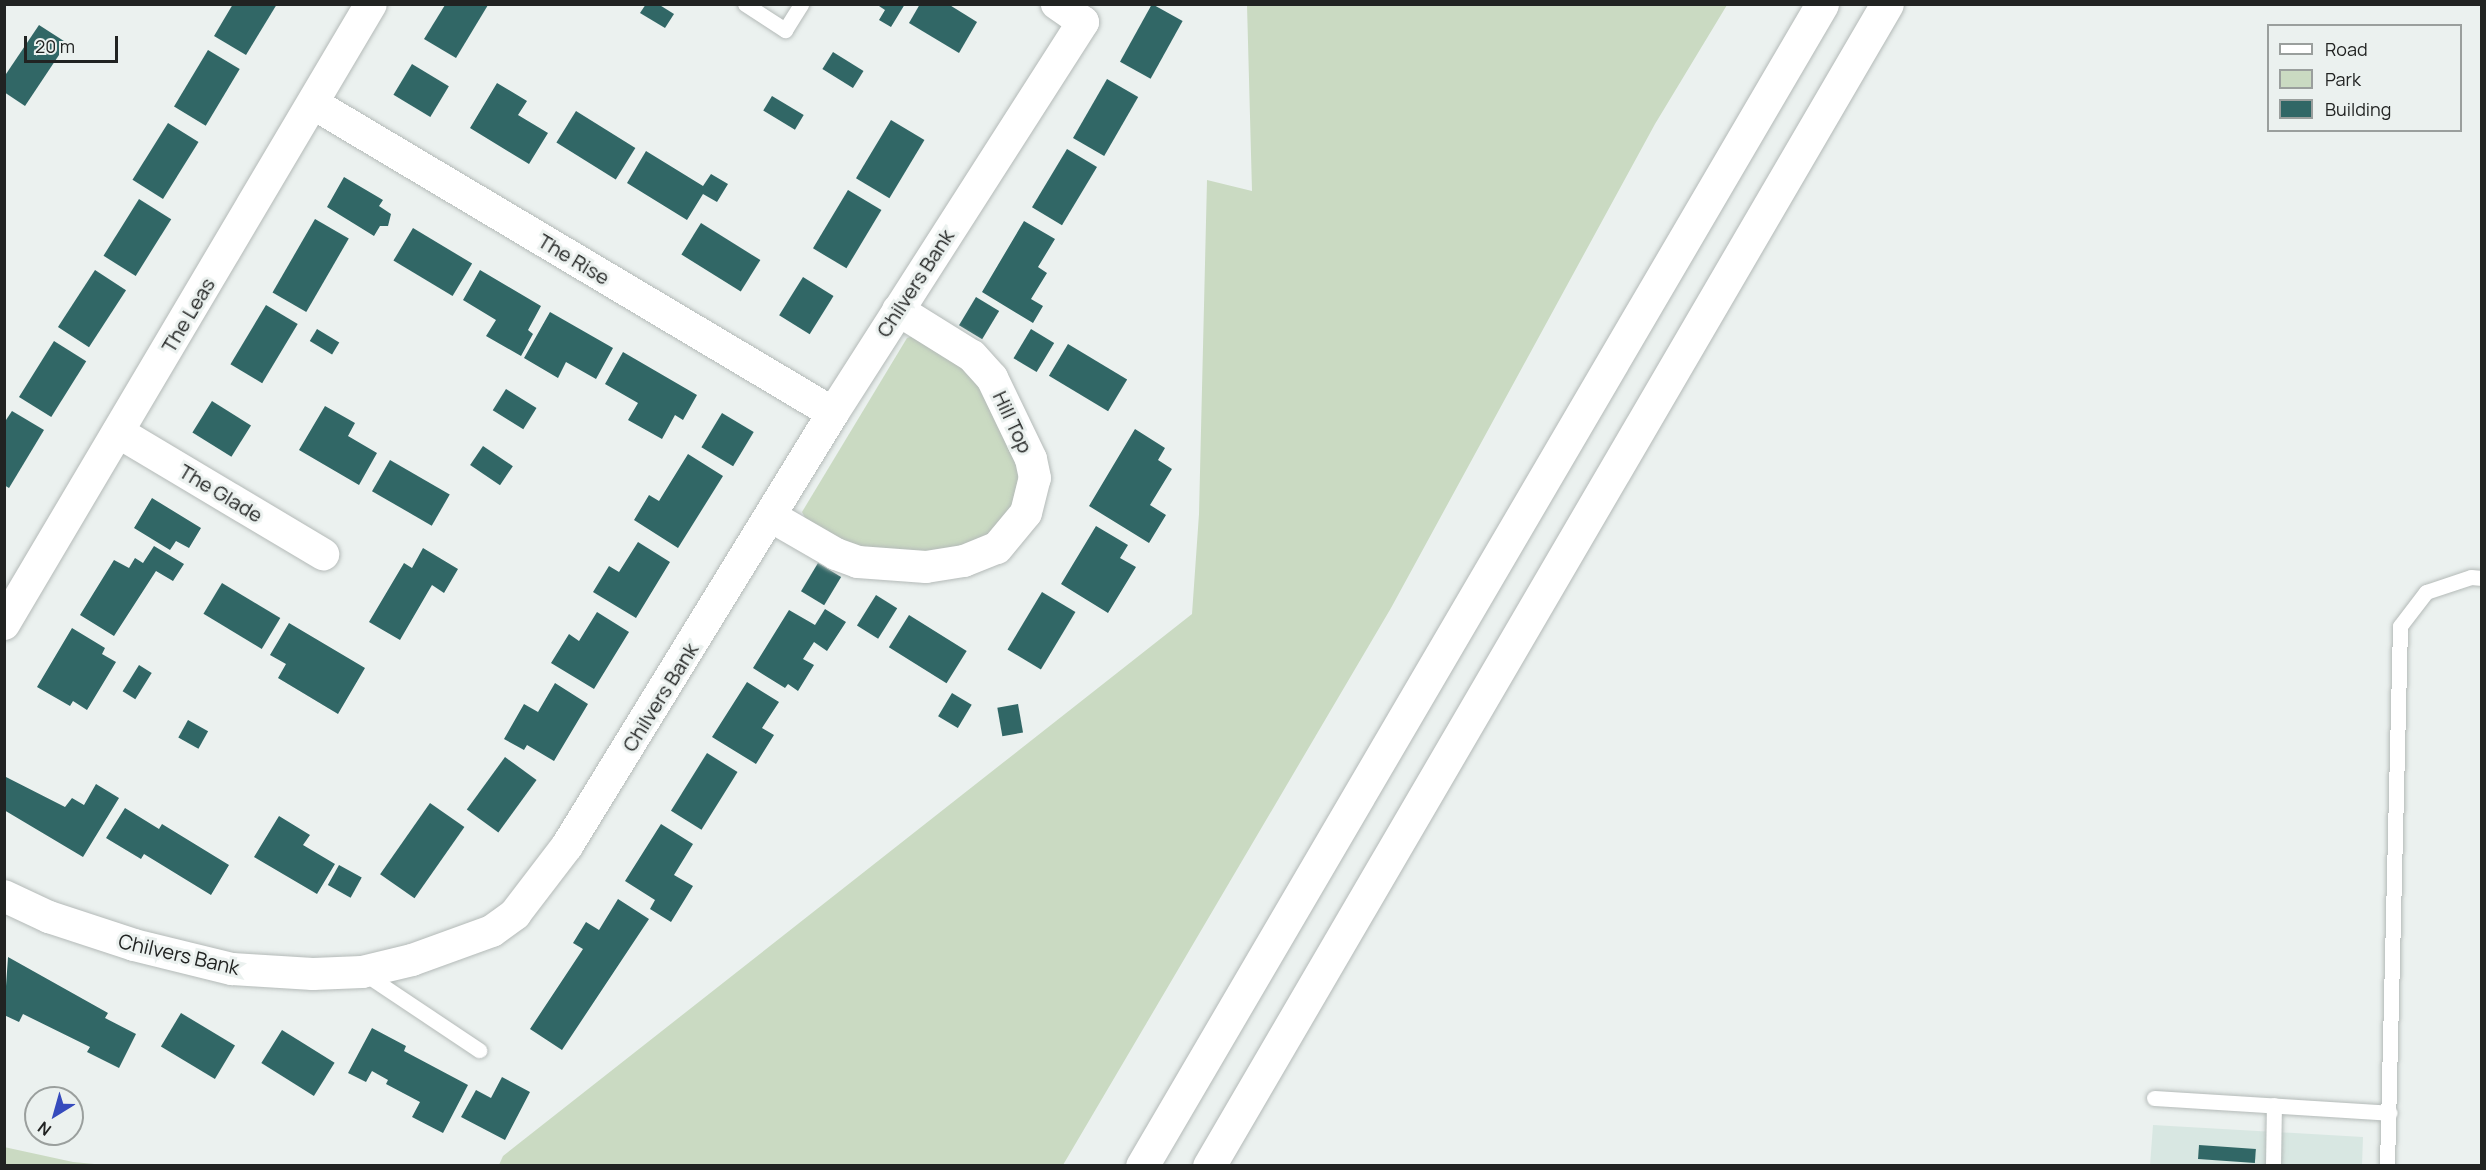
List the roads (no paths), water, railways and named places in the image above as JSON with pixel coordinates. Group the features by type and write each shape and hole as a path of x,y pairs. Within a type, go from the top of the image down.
{"highway":[{"path":"1142,1166 1822,4"},
{"path":"1209,1166 1887,4"}],"street":[{"name":"The Leas","path":"4,624 314,104 371,4"},
{"name":"Chilvers Bank","path":"4,896 49,917 134,945 232,969 362,972 474,939 515,914 567,846 772,517 833,413 1083,22 1057,4"},
{"name":"The Rise","path":"314,104 833,413"},
{"name":"Hill Top","path":"772,517 836,554 858,562 926,567 964,561 997,548 1026,513 1035,478 1031,459 992,378 972,356 898,310"},
{"name":"The Glade","path":"118,432 323,554"}],"lane":[{"path":"745,4 785,30 801,4"},
{"path":"2387,1166 2400,626 2426,592 2471,577 2481,578"},
{"path":"362,972 479,1050"},
{"path":"2154,1098 2390,1113"},
{"path":"2273,1166 2274,1106"}]}
